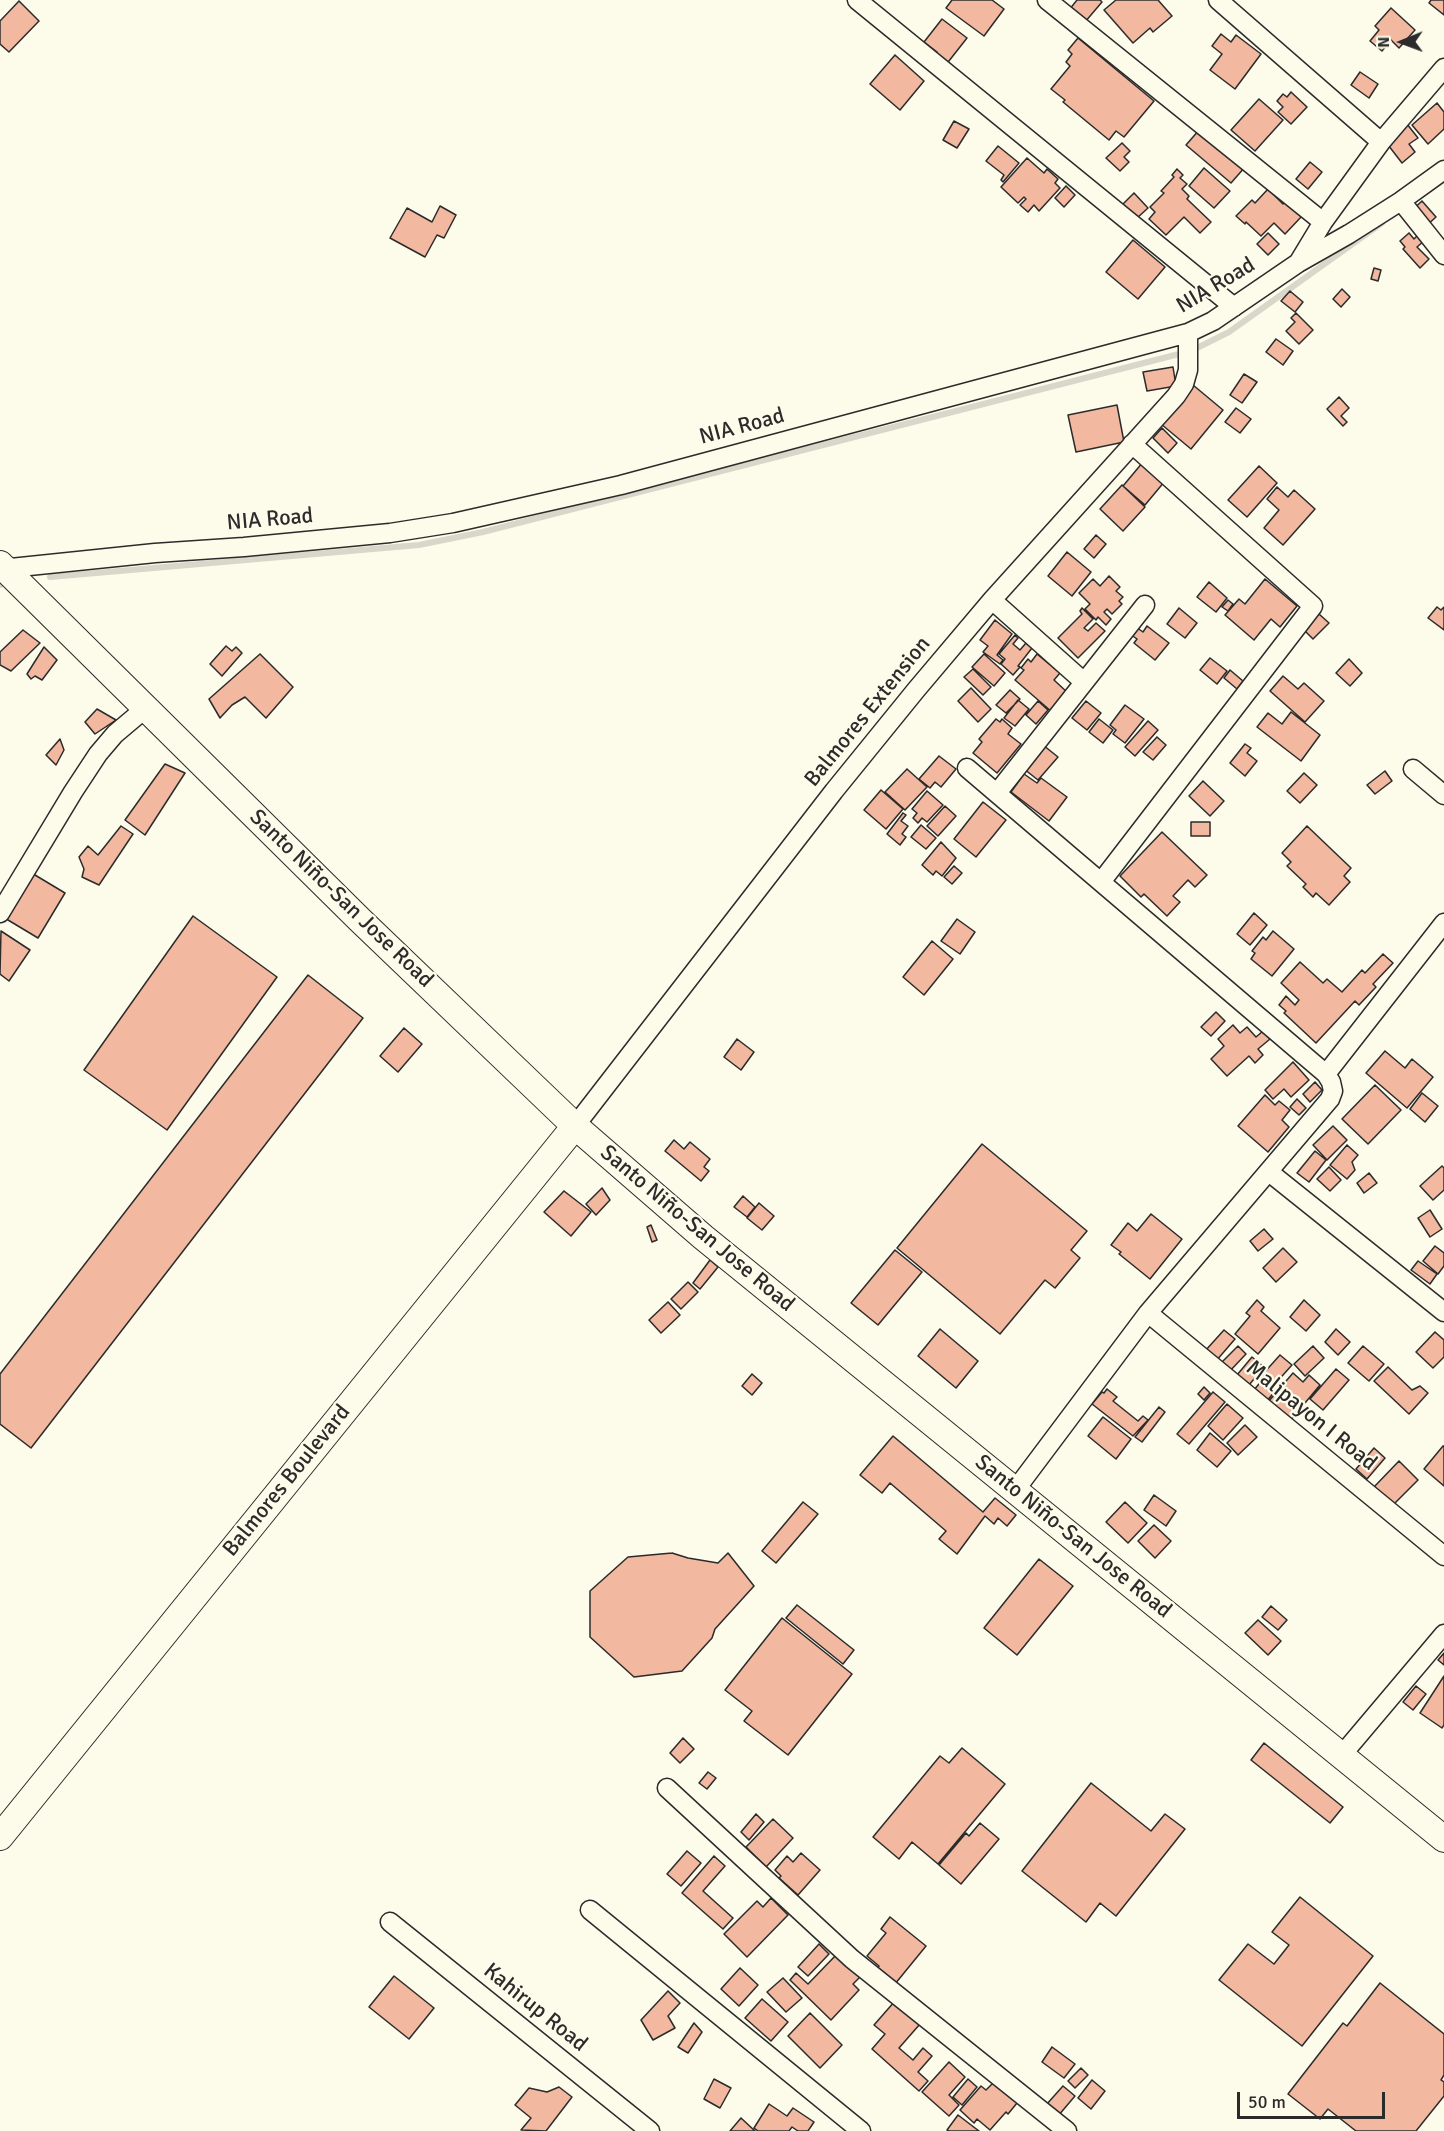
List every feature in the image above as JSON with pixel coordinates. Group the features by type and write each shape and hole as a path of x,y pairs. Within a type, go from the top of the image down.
{"main road":[{"name":"Santo Niño-San Jose Road","path":"1,567 147,707 360,920 575,1126 703,1237 1444,1839"},
{"name":"Balmores Boulevard","path":"0,1837 575,1126"}],"street":[{"path":"857,0 1234,307"},
{"path":"1047,0 1323,222"},
{"path":"1218,0 1382,142"},
{"path":"1298,263 1323,222 1382,142 1444,68"},
{"name":"NIA Road","path":"1,567 368,535 453,523 621,485 1188,333 1213,321 1298,263 1401,201 1444,170"},
{"path":"1401,201 1444,255"},
{"name":"Balmores Extension","path":"575,1126 834,791 916,690 992,600 1176,396 1184,384 1188,370 1188,333"},
{"path":"1101,882 1313,606 1132,444"},
{"path":"992,600 1084,682"},
{"path":"997,793 1145,605"},
{"path":"0,914 98,753 115,734 147,707"},
{"path":"967,768 1326,1074 1333,1091 1330,1099 1148,1313 1016,1490"},
{"path":"1413,769 1444,795"},
{"path":"1326,1074 1444,923"},
{"path":"1269,1172 1444,1312"},
{"name":"Malipayon I Road","path":"1148,1313 1444,1556"},
{"path":"1341,1756 1444,1634"},
{"path":"667,1788 852,1959 1068,2131"},
{"path":"590,1910 861,2131"},
{"name":"Kahirup Road","path":"390,1922 650,2131"}],"building":[{"path":"952,0 992,0 1004,9 984,36 946,8"},
{"path":"1077,0 1100,0 1102,2 1085,22 1069,10"},
{"path":"1116,0 1158,0 1172,16 1153,32 1150,28 1133,43 1104,10"},
{"path":"1431,0 1444,0 1444,15 1429,3"},
{"path":"19,1 39,21 9,52 0,44 0,21"},
{"path":"1391,8 1415,30 1399,48 1391,40 1382,51 1370,41 1379,30 1375,26"},
{"path":"942,19 967,38 945,66 934,57 937,52 924,42"},
{"path":"1221,34 1231,42 1236,35 1261,54 1235,89 1210,70 1222,54 1212,46"},
{"path":"1078,38 1154,101 1124,137 1116,131 1109,140 1063,102 1065,100 1051,89 1070,66 1066,62 1072,54 1068,50"},
{"path":"895,55 924,81 900,110 870,84"},
{"path":"1360,72 1378,84 1369,98 1351,85"},
{"path":"1291,92 1307,107 1291,124 1278,112 1283,107 1277,101 1283,94 1287,97"},
{"path":"1259,99 1283,120 1255,151 1231,130"},
{"path":"1437,103 1444,112 1444,129 1428,144 1412,125"},
{"path":"954,121 969,129 957,148 943,140"},
{"path":"1407,124 1418,138 1409,144 1415,152 1402,163 1385,141"},
{"path":"1200,129 1245,167 1231,183 1186,145"},
{"path":"1122,143 1130,151 1124,157 1129,162 1120,171 1106,158"},
{"path":"998,146 1019,163 1003,182 1001,180 1004,175 986,161"},
{"path":"1027,158 1044,173 1047,169 1058,179 1055,183 1060,188 1039,211 1034,205 1028,212 1020,205 1026,199 1024,197 1018,203 1001,187"},
{"path":"1310,162 1322,172 1308,189 1296,179"},
{"path":"1204,168 1230,191 1214,208 1189,186"},
{"path":"1177,169 1183,175 1180,178 1187,184 1182,189 1189,196 1187,199 1211,222 1200,233 1184,217 1166,235 1149,219 1155,212 1150,207 1164,193 1161,191 1174,177 1172,175"},
{"path":"1066,186 1075,195 1064,207 1055,198"},
{"path":"1268,189 1283,204 1287,201 1302,216 1285,234 1274,223 1261,236 1236,216 1252,200 1255,203"},
{"path":"1134,193 1148,208 1136,219 1122,205"},
{"path":"1422,201 1436,217 1425,227 1411,211"},
{"path":"440,206 456,215 444,238 437,235 425,257 390,238 407,208 432,222"},
{"path":"1268,233 1279,244 1268,255 1257,244"},
{"path":"1409,233 1414,239 1418,235 1424,241 1417,247 1429,259 1420,268 1403,249 1405,247 1400,241"},
{"path":"1133,240 1165,267 1138,299 1106,272"},
{"path":"1374,268 1381,270 1378,281 1371,279"},
{"path":"1342,289 1350,297 1341,307 1333,299"},
{"path":"1290,291 1303,302 1295,312 1281,301"},
{"path":"1296,313 1313,330 1299,344 1286,331 1295,322 1291,318"},
{"path":"1276,339 1293,351 1283,365 1266,352"},
{"path":"1173,367 1176,386 1147,391 1143,372"},
{"path":"1244,374 1257,382 1242,403 1230,395"},
{"path":"1193,385 1223,410 1191,449 1161,424"},
{"path":"1339,397 1349,408 1341,416 1347,422 1343,426 1327,409"},
{"path":"1117,405 1124,442 1076,452 1068,415"},
{"path":"1236,408 1251,419 1240,433 1225,422"},
{"path":"1162,428 1177,443 1168,453 1153,438"},
{"path":"1143,462 1165,481 1145,505 1123,486"},
{"path":"1259,466 1277,483 1247,517 1228,500"},
{"path":"1122,485 1145,507 1123,531 1100,509"},
{"path":"1277,487 1288,497 1294,490 1315,509 1283,545 1264,528 1279,510 1267,499"},
{"path":"1096,535 1106,544 1094,558 1084,549"},
{"path":"1067,552 1091,572 1072,596 1048,576"},
{"path":"1109,576 1120,587 1116,591 1123,597 1119,601 1122,604 1112,614 1107,609 1104,612 1111,619 1106,625 1098,617 1096,620 1085,609 1090,604 1079,593 1093,579 1100,586"},
{"path":"1265,579 1297,606 1280,627 1271,619 1254,640 1225,615 1239,599 1245,604"},
{"path":"1209,582 1227,598 1216,612 1197,597"},
{"path":"1228,600 1233,604 1228,611 1222,607"},
{"path":"1437,607 1441,610 1444,607 1444,630 1428,618"},
{"path":"1082,608 1093,619 1084,628 1088,631 1096,623 1105,631 1078,658 1058,638 1082,614 1080,611"},
{"path":"1179,608 1197,623 1185,638 1167,624"},
{"path":"1319,614 1329,623 1313,639 1304,630"},
{"path":"995,620 1012,634 997,655 1003,660 1000,664 983,652 988,646 980,640"},
{"path":"1147,626 1169,643 1155,660 1134,643 1137,639 1130,634 1136,627 1143,632"},
{"path":"23,630 40,643 11,671 0,665 0,652"},
{"path":"1015,635 1018,638 1013,644 1020,650 1026,643 1032,648 1013,675 1001,664 1005,659 999,654"},
{"path":"226,646 232,651 236,647 242,653 222,676 210,664"},
{"path":"44,647 57,660 42,680 35,676 31,679 27,674"},
{"path":"260,654 293,687 266,718 245,697 232,705 220,718 209,699"},
{"path":"984,654 1005,673 994,686 972,667"},
{"path":"1037,654 1060,673 1054,680 1068,693 1052,712 1015,680 1024,670 1021,668 1028,659 1031,662"},
{"path":"1210,658 1227,671 1217,684 1200,670"},
{"path":"1349,659 1362,673 1350,686 1336,673"},
{"path":"973,669 991,687 983,695 964,677"},
{"path":"1230,670 1243,681 1237,689 1224,678"},
{"path":"1283,676 1298,689 1304,683 1324,701 1305,722 1270,691"},
{"path":"971,688 991,709 978,722 958,701"},
{"path":"1010,690 1020,699 1006,713 996,705"},
{"path":"1018,700 1029,709 1015,726 1004,718"},
{"path":"1038,701 1048,710 1036,724 1026,715"},
{"path":"1086,701 1101,713 1087,730 1072,718"},
{"path":"1125,705 1144,719 1125,743 1113,734 1116,730 1110,725"},
{"path":"97,709 116,720 95,734 85,722"},
{"path":"1291,712 1320,735 1301,761 1257,727 1268,713 1282,724"},
{"path":"996,719 1000,722 1002,719 1012,728 1008,734 1021,744 997,773 973,753 982,742 979,739"},
{"path":"1099,719 1113,730 1103,743 1089,732"},
{"path":"1148,721 1158,730 1135,756 1125,747"},
{"path":"1157,737 1166,745 1153,760 1143,752"},
{"path":"60,739 64,750 56,765 46,755"},
{"path":"1245,744 1251,748 1247,753 1257,761 1245,776 1230,763"},
{"path":"1043,745 1058,757 1038,780 1024,769"},
{"path":"939,756 956,769 941,787 935,782 930,788 919,779"},
{"path":"165,764 185,773 145,835 125,820"},
{"path":"907,769 927,787 905,810 885,792"},
{"path":"1385,771 1392,781 1375,794 1367,785"},
{"path":"1304,773 1317,785 1300,803 1287,791"},
{"path":"1024,774 1037,783 1041,778 1067,797 1049,821 1011,792"},
{"path":"1203,781 1224,801 1210,816 1189,796"},
{"path":"881,790 903,809 886,829 864,810"},
{"path":"927,791 943,805 927,822 922,818 918,823 913,818 917,813 912,809"},
{"path":"983,802 1006,820 976,857 954,839"},
{"path":"945,806 956,816 938,836 927,826"},
{"path":"903,813 906,815 901,821 908,826 902,834 906,837 900,845 887,834"},
{"path":"1191,822 1210,822 1210,836 1191,836"},
{"path":"921,825 936,838 926,849 911,837"},
{"path":"121,826 133,834 99,885 82,877 84,869 79,857 88,846 98,855"},
{"path":"1307,826 1351,868 1344,876 1350,882 1329,905 1316,893 1313,897 1303,887 1306,884 1287,866 1291,862 1282,853"},
{"path":"1162,832 1207,875 1195,887 1188,880 1173,896 1180,902 1167,916 1144,894 1141,897 1120,876"},
{"path":"941,842 956,858 942,876 936,871 933,875 922,865"},
{"path":"954,866 962,873 952,884 944,877"},
{"path":"30,872 65,893 38,938 3,917"},
{"path":"1254,913 1267,925 1250,945 1237,934"},
{"path":"193,916 277,977 167,1130 84,1070"},
{"path":"957,919 975,932 960,954 941,941"},
{"path":"1,931 30,950 9,981 0,974"},
{"path":"1273,931 1294,949 1272,976 1251,959 1255,953 1252,951 1263,937 1266,940"},
{"path":"932,941 953,959 924,995 903,977"},
{"path":"1383,954 1393,963 1373,984 1376,987 1359,1005 1355,1001 1316,1043 1284,1013 1286,1011 1279,1005 1286,996 1295,1005 1299,1000 1281,983 1300,962 1323,983 1327,979 1342,992 1362,970 1365,973"},
{"path":"308,975 363,1018 31,1448 0,1424 0,1374"},
{"path":"1216,1012 1225,1021 1211,1036 1201,1027"},
{"path":"1233,1025 1240,1033 1247,1027 1256,1037 1263,1031 1270,1039 1258,1049 1263,1055 1255,1063 1249,1056 1227,1076 1211,1059 1224,1046 1218,1039"},
{"path":"404,1028 422,1044 398,1072 380,1056"},
{"path":"737,1039 754,1052 741,1070 724,1057"},
{"path":"1385,1051 1405,1068 1412,1059 1433,1077 1407,1108 1366,1073"},
{"path":"1293,1062 1309,1080 1291,1097 1284,1089 1273,1099 1265,1090"},
{"path":"1315,1082 1322,1090 1310,1102 1303,1094"},
{"path":"1375,1085 1401,1110 1368,1144 1342,1119"},
{"path":"1422,1093 1438,1106 1425,1122 1410,1109"},
{"path":"1265,1095 1275,1105 1279,1101 1290,1110 1282,1120 1289,1127 1268,1152 1238,1126"},
{"path":"1297,1099 1306,1108 1299,1115 1290,1107"},
{"path":"1333,1126 1347,1140 1327,1160 1313,1145"},
{"path":"674,1140 684,1149 690,1142 710,1159 704,1167 709,1171 701,1181 665,1151"},
{"path":"982,1144 1087,1231 1071,1250 1080,1258 1055,1288 1045,1280 1000,1334 897,1248"},
{"path":"1347,1145 1358,1155 1352,1162 1355,1170 1347,1179 1330,1165"},
{"path":"1315,1151 1326,1160 1309,1182 1297,1173"},
{"path":"1442,1166 1444,1168 1444,1190 1433,1200 1420,1186"},
{"path":"1329,1167 1341,1180 1330,1191 1317,1179"},
{"path":"1369,1173 1377,1183 1364,1193 1357,1183"},
{"path":"602,1188 610,1200 596,1215 586,1204"},
{"path":"564,1191 591,1212 571,1236 544,1212"},
{"path":"743,1196 755,1207 747,1217 734,1207"},
{"path":"759,1203 774,1216 762,1230 747,1218"},
{"path":"1430,1210 1442,1229 1430,1237 1418,1218"},
{"path":"1151,1214 1182,1239 1150,1279 1111,1245 1128,1223 1137,1231"},
{"path":"651,1225 657,1240 652,1242 647,1227"},
{"path":"1264,1229 1273,1239 1258,1251 1250,1241"},
{"path":"1435,1246 1444,1253 1444,1266 1438,1274 1423,1261"},
{"path":"1283,1248 1297,1262 1276,1282 1263,1268"},
{"path":"895,1250 922,1272 878,1325 851,1303"},
{"path":"710,1260 718,1267 700,1289 693,1283"},
{"path":"1418,1261 1437,1274 1430,1284 1411,1270"},
{"path":"688,1282 698,1292 681,1309 671,1299"},
{"path":"1257,1300 1264,1307 1261,1311 1280,1328 1258,1354 1235,1334 1250,1316 1246,1313"},
{"path":"1304,1300 1320,1315 1306,1331 1290,1317"},
{"path":"668,1302 680,1315 661,1333 649,1320"},
{"path":"940,1329 978,1361 956,1388 918,1356"},
{"path":"1336,1329 1350,1342 1338,1355 1325,1342"},
{"path":"1224,1330 1235,1339 1216,1361 1205,1351"},
{"path":"1435,1332 1444,1340 1444,1357 1433,1368 1416,1352"},
{"path":"1238,1346 1246,1354 1228,1373 1220,1364"},
{"path":"1313,1346 1324,1358 1305,1376 1294,1364"},
{"path":"1363,1346 1384,1364 1369,1381 1348,1363"},
{"path":"1280,1355 1292,1365 1274,1385 1262,1375"},
{"path":"1252,1357 1264,1367 1249,1385 1237,1375"},
{"path":"1388,1367 1412,1390 1420,1386 1428,1393 1409,1414 1374,1381"},
{"path":"1336,1369 1349,1380 1323,1410 1310,1399"},
{"path":"1293,1373 1303,1382 1309,1375 1320,1385 1290,1421 1268,1402"},
{"path":"752,1374 762,1383 752,1395 742,1386"},
{"path":"1263,1379 1276,1390 1266,1402 1254,1390"},
{"path":"1204,1387 1210,1393 1204,1400 1198,1394"},
{"path":"1107,1389 1117,1397 1113,1401 1138,1421 1143,1416 1148,1420 1133,1436 1092,1404"},
{"path":"1213,1392 1225,1402 1189,1444 1177,1434"},
{"path":"1227,1404 1243,1418 1223,1440 1208,1426"},
{"path":"1159,1407 1165,1412 1142,1442 1135,1437"},
{"path":"1103,1417 1131,1439 1116,1459 1088,1436"},
{"path":"1245,1425 1257,1437 1238,1455 1227,1443"},
{"path":"1210,1433 1231,1451 1217,1467 1197,1450"},
{"path":"893,1436 983,1512 995,1498 1016,1515 1007,1526 998,1518 994,1524 985,1516 957,1554 939,1539 946,1531 890,1483 882,1493 860,1475"},
{"path":"1444,1446 1444,1486 1424,1469"},
{"path":"1374,1448 1385,1458 1367,1479 1356,1469"},
{"path":"1399,1461 1418,1480 1392,1506 1373,1488"},
{"path":"1154,1495 1176,1511 1166,1526 1144,1510"},
{"path":"803,1502 818,1514 776,1563 762,1551"},
{"path":"1125,1502 1147,1523 1128,1543 1106,1522"},
{"path":"1154,1525 1171,1541 1155,1558 1138,1541"},
{"path":"672,1553 718,1563 728,1553 754,1586 715,1629 712,1638 682,1671 634,1677 590,1637 590,1591 628,1557"},
{"path":"1039,1559 1073,1586 1017,1655 984,1628"},
{"path":"797,1605 854,1650 843,1664 786,1618"},
{"path":"1271,1606 1287,1620 1278,1630 1262,1617"},
{"path":"782,1618 852,1674 788,1755 744,1721 752,1711 725,1690"},
{"path":"1258,1620 1281,1641 1268,1655 1245,1633"},
{"path":"1444,1653 1444,1665 1438,1660"},
{"path":"1444,1676 1444,1725 1442,1728 1420,1713"},
{"path":"1416,1686 1426,1694 1413,1710 1403,1702"},
{"path":"683,1738 694,1749 680,1763 670,1753"},
{"path":"1264,1743 1343,1807 1330,1823 1251,1760"},
{"path":"962,1748 1005,1784 938,1864 912,1842 899,1859 873,1837 940,1756 949,1763"},
{"path":"708,1772 716,1778 707,1789 699,1783"},
{"path":"1091,1783 1151,1831 1165,1814 1185,1829 1116,1916 1100,1903 1086,1922 1022,1871"},
{"path":"756,1814 764,1822 749,1840 741,1832"},
{"path":"773,1819 793,1838 766,1867 746,1847"},
{"path":"980,1823 999,1839 961,1884 939,1865 966,1833 969,1836"},
{"path":"687,1851 701,1863 681,1886 667,1874"},
{"path":"801,1853 820,1870 798,1895 779,1878 781,1876 775,1870 787,1856 793,1862"},
{"path":"714,1856 725,1866 703,1891 733,1918 723,1929 682,1893"},
{"path":"1300,1897 1373,1956 1302,2046 1219,1980 1248,1944 1274,1964 1289,1945 1272,1932"},
{"path":"771,1898 788,1915 747,1957 724,1934 757,1901 763,1907"},
{"path":"890,1917 926,1946 895,1984 877,1970 879,1966 867,1956 886,1933 881,1929"},
{"path":"819,1944 829,1954 808,1976 798,1967"},
{"path":"837,1954 860,1977 853,1984 859,1990 831,2020 790,1980 796,1973 808,1984"},
{"path":"740,1968 758,1985 739,2006 721,1989"},
{"path":"394,1976 434,2008 409,2039 369,2007"},
{"path":"783,1978 802,1998 786,2012 767,1992"},
{"path":"1380,1983 1444,2034 1444,2075 1441,2080 1444,2082 1444,2096 1416,2131 1356,2131 1328,2109 1320,2119 1288,2094 1343,2023 1347,2026"},
{"path":"668,1991 680,2003 668,2016 675,2028 653,2040 641,2020"},
{"path":"762,1999 788,2022 771,2041 745,2018"},
{"path":"895,2001 920,2024 899,2048 913,2060 923,2048 932,2056 918,2072 928,2081 919,2091 872,2049 885,2034 874,2025"},
{"path":"810,2013 842,2045 820,2068 788,2036"},
{"path":"694,2023 702,2032 688,2053 678,2047"},
{"path":"1052,2047 1075,2064 1064,2078 1042,2062"},
{"path":"949,2062 965,2077 949,2095 959,2105 949,2116 922,2092"},
{"path":"1081,2068 1088,2075 1075,2088 1068,2081"},
{"path":"714,2079 731,2088 720,2108 704,2099"},
{"path":"968,2079 977,2087 962,2105 953,2097"},
{"path":"1092,2080 1105,2091 1091,2109 1078,2098"},
{"path":"994,2082 1017,2103 990,2130 977,2119 974,2123 960,2110 981,2086 986,2090"},
{"path":"1063,2086 1075,2096 1058,2116 1046,2105"},
{"path":"559,2087 572,2097 546,2131 521,2130 531,2118 515,2105 529,2088 547,2092"},
{"path":"769,2104 787,2116 793,2108 814,2122 808,2131 798,2131 792,2127 789,2131 758,2131 754,2128"},
{"path":"958,2115 979,2131 947,2130"},
{"path":"741,2118 755,2131 730,2131"}],"waterway":[{"path":"1199,347 1229,332 1382,223"},
{"path":"50,577 419,545 483,532 1179,354"}]}
